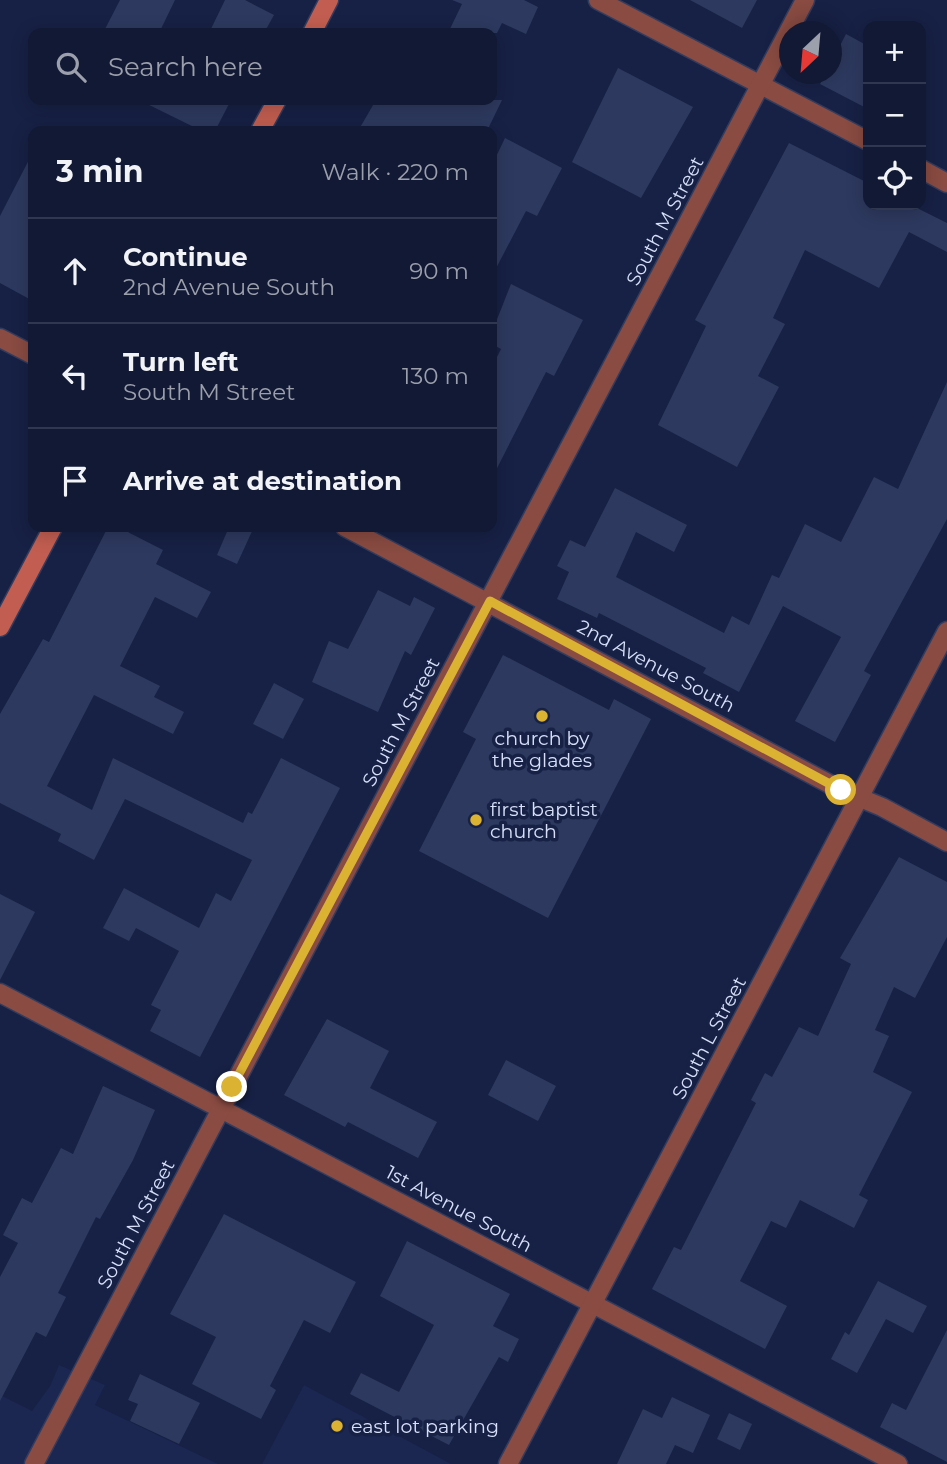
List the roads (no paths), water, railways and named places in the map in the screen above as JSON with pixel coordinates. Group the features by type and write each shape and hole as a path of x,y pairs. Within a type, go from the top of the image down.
{"main road":[{"path":"315,28 329,0"},
{"path":"263,126 274,105"},
{"path":"0,627 50,532"}],"street":[{"path":"598,0 863,138"},
{"name":"South M Street","path":"34,1464 805,0"},
{"path":"926,172 947,183"},
{"path":"0,338 28,352"},
{"name":"2nd Avenue South","path":"355,532 490,601 841,790 860,796 947,842"},
{"name":"South L Street","path":"508,1464 947,631"},
{"name":"1st Avenue South","path":"0,993 898,1464"}],"place":[{"name":"church by the glades","path":"542,716"},
{"name":"first baptist church","path":"476,820"},
{"name":"east lot parking","path":"337,1426"}]}
